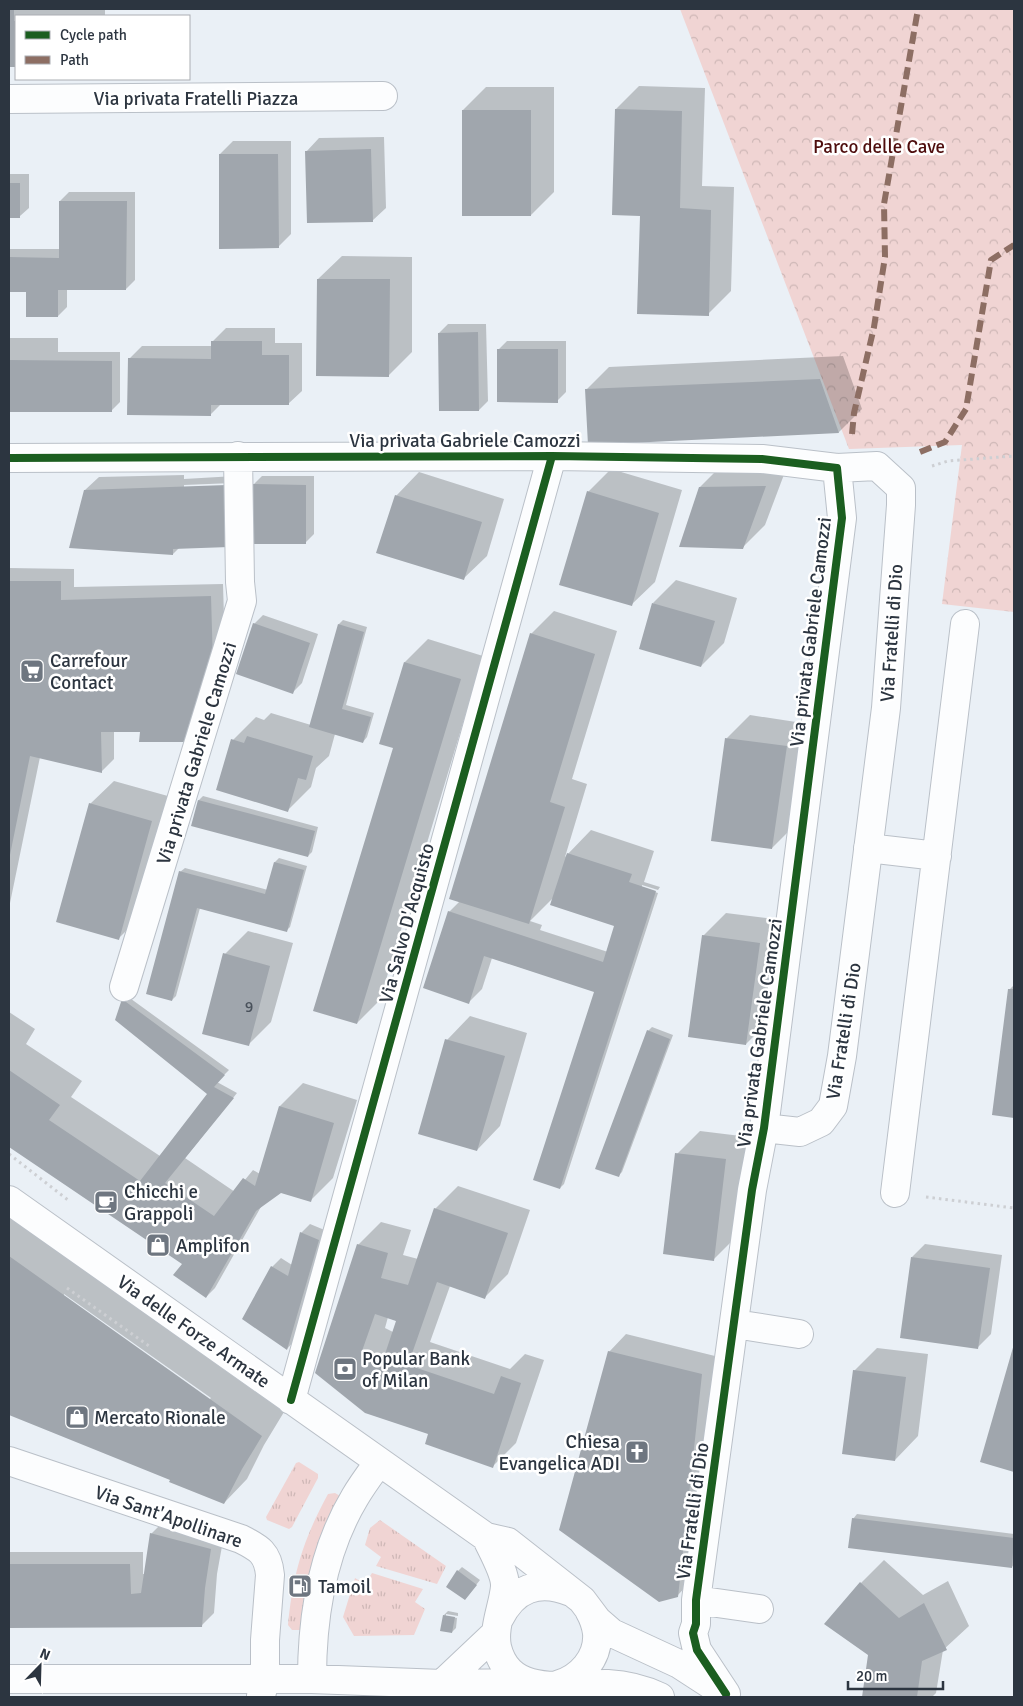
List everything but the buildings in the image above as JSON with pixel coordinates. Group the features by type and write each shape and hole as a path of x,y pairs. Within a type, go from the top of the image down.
{"street":[{"name":"Via privata Fratelli Piazza","path":"9,99 383,96"},
{"name":"Via privata Gabriele Camozzi","path":"124,987 242,601 238,456"},
{"name":"Via privata Gabriele Camozzi","path":"9,458 552,456 762,459 838,468 842,518 764,1128 752,1190 735,1324"},
{"name":"Via Salvo D'Acquisto","path":"291,1400 552,456"},
{"name":"Via Fratelli di Dio","path":"764,1128 800,1132 821,1122 833,1106 842,1056 886,708 901,488 877,466 838,468"},
{"path":"895,1193 965,624"},
{"path":"868,848 937,856"},
{"name":"Via delle Forze Armate","path":"9,1200 486,1537 508,1542 580,1601 612,1633 680,1664 728,1696"},
{"name":"Via Fratelli di Dio","path":"728,1696 697,1650 693,1633 696,1624 696,1600 735,1324"},
{"path":"735,1324 799,1334"},
{"name":"Via Sant'Apollinare","path":"9,1461 241,1539 259,1550 267,1560 270,1575 263,1688"},
{"path":"312,1679 312,1650 317,1612 333,1545 340,1525 354,1498 379,1462"},
{"path":"442,1684 497,1626 504,1609 512,1599 528,1589 547,1586 560,1588 580,1601 594,1621 597,1633 596,1646 592,1658 585,1668 565,1683 541,1684 517,1677 501,1658 497,1646 497,1626 506,1585 486,1537"},
{"name":"Via Fratelli di Dio","path":"696,1600 759,1609"},
{"path":"641,1646 679,1643 693,1633"},
{"path":"9,1679 263,1688 312,1679 442,1684 596,1684 636,1687 660,1697"}],"path":[{"path":"932,466 948,462 1014,456"},
{"path":"9,1154 68,1200"},
{"path":"895,1193 1014,1208"},
{"path":"67,1288 149,1346"}],"green space":[{"name":"Parco delle Cave","path":"680,9 1014,9 1014,612 942,604 962,445 849,449"},
{"path":"299,1462 318,1474 318,1478 292,1527 289,1529 267,1520 266,1517 296,1463"},
{"path":"335,1493 342,1497 302,1630 292,1630 288,1625 290,1606 301,1557 312,1527 328,1494"},
{"path":"380,1520 446,1566 437,1584 376,1566 381,1557 365,1545 370,1528"},
{"path":"372,1573 423,1589 415,1602 425,1609 414,1635 354,1636 343,1617 355,1578 365,1584"}],"marked path":[{"path":"852,434 854,413 874,327 885,257 884,204 918,9"},
{"path":"920,452 945,442 966,409 991,260 1014,245"}],"cycle path":[{"path":"9,458 552,456 762,459 837,468 842,518 764,1128 752,1190 696,1600 696,1624 693,1633 697,1650 726,1694"},
{"path":"291,1400 552,456"}],"place":[{"name":"Carrefour Contact","path":"32,671"},
{"name":"Chicchi e Grappoli","path":"106,1202"},
{"name":"Amplifon","path":"158,1245"},
{"name":"Popular Bank of Milan","path":"345,1369"},
{"name":"Mercato Rionale","path":"77,1417"},
{"name":"Chiesa Evangelica ADI","path":"637,1452"},
{"name":"Tamoil","path":"300,1586"}]}
